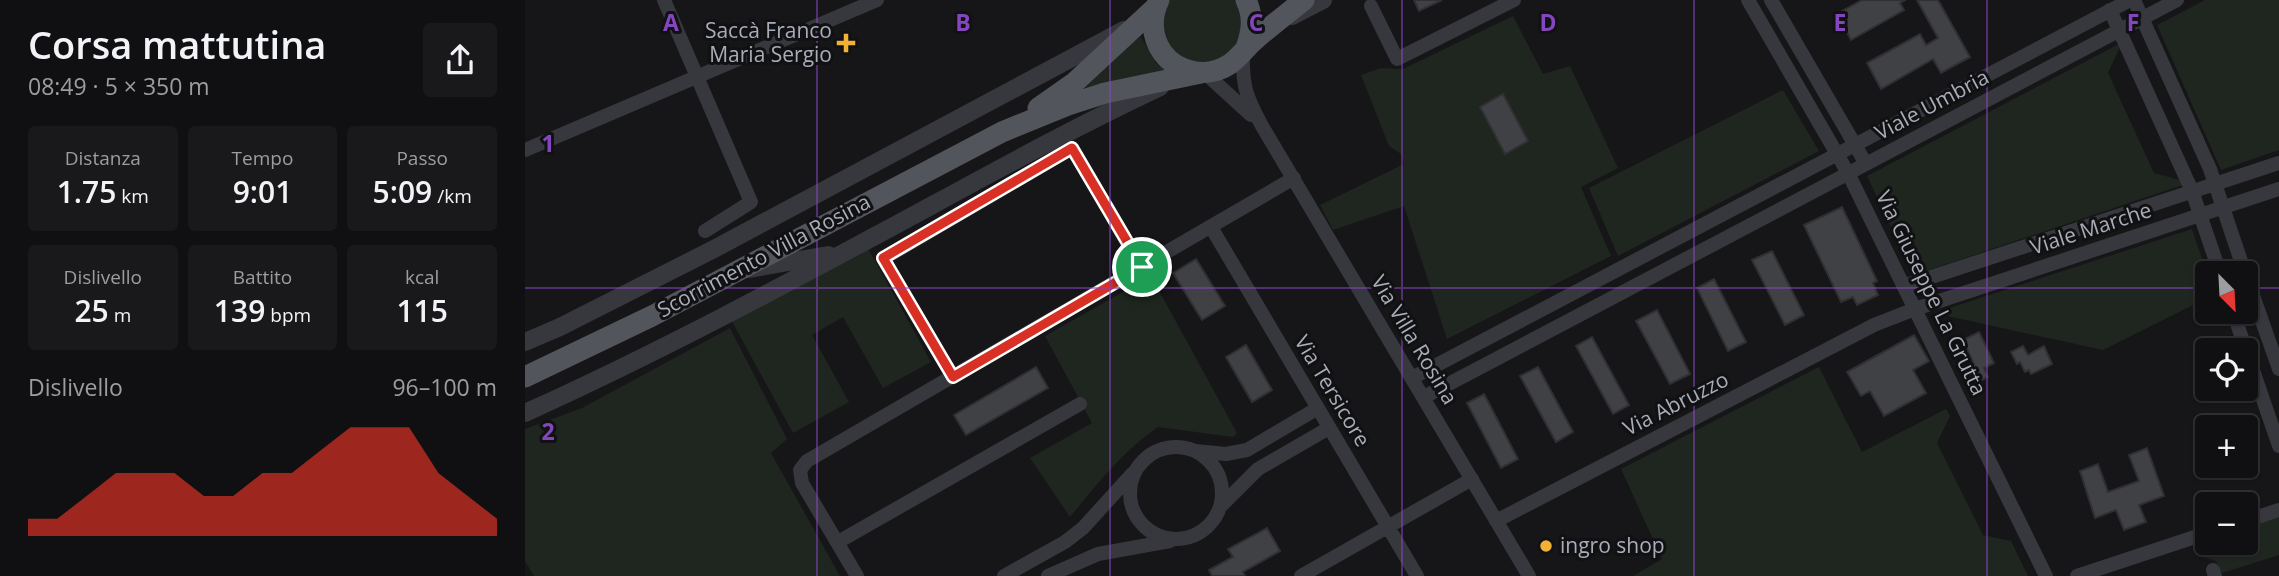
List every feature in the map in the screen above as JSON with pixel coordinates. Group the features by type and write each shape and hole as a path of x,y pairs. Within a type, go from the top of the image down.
{"main road":[{"path":"1244,50 1251,33 1252,18 1246,0"},
{"name":"Scorrimento Villa Rosina","path":"530,372 652,316 1002,132 1105,93 1224,68 1304,0"},
{"path":"1158,2 1153,30 1161,51 1179,66 1197,73"},
{"name":"Scorrimento Villa Rosina","path":"1002,132 1075,82 1158,2"}],"street":[{"path":"664,0 751,202 705,231"},
{"path":"525,150 877,0"},
{"path":"1267,30 1323,0"},
{"path":"1371,6 1397,60 1514,0"},
{"name":"Via Giuseppe La Grutta","path":"1748,0 1848,173 2046,576"},
{"path":"1771,0 1866,164"},
{"path":"2132,0 2215,184 2241,261"},
{"name":"Viale Umbria","path":"1412,379 2132,0"},
{"name":"Viale Umbria","path":"1424,397 2177,0"},
{"path":"2110,10 2192,191 2216,261"},
{"path":"525,342 714,250 1139,22"},
{"path":"1768,34 1785,24"},
{"name":"Via Villa Rosina","path":"1244,50 1242,76 1249,101 1262,126 1529,576"},
{"path":"525,413 581,388 846,252 1097,116 1197,73"},
{"name":"Via Villa Rosina","path":"1197,73 1235,99 1262,126"},
{"path":"953,377 883,258 1072,148 1142,267"},
{"name":"Viale Marche","path":"1910,298 1940,274 2279,163"},
{"path":"857,576 802,483 800,470 807,461 1294,178"},
{"name":"Viale Marche","path":"1910,298 2200,215 2279,189"},
{"name":"Via Tersicore","path":"1211,227 1417,576"},
{"path":"1696,228 1707,248"},
{"path":"732,272 846,252"},
{"path":"1570,295 1580,315"},
{"name":"Via Abruzzo","path":"1496,521 1874,325 1910,298"},
{"path":"2258,310 2279,369"},
{"path":"2237,324 2279,446"},
{"path":"1457,355 1467,374"},
{"path":"838,542 1080,404"},
{"path":"1004,576 1074,535 1152,454 1166,448 1181,447 1226,454 1247,450 1318,408"},
{"path":"1220,507 1258,470 1329,428"},
{"path":"1048,576 1098,554 1190,537 1203,531 1214,520 1220,507 1222,490 1218,474 1209,461 1195,451"},
{"path":"1141,464 1133,476 1131,506 1137,519 1148,530 1161,537 1176,540"},
{"path":"1301,576 1323,571 1388,527 1472,479"},
{"path":"2258,517 2279,510"},
{"path":"2077,576 2195,537"}],"shaded area":[{"path":"1166,0 1238,0 1244,16 1237,46 1212,64 1181,61 1161,37"},
{"path":"2205,0 2279,0 2279,150 2221,170 2157,25"},
{"path":"1513,16 1543,74 1570,66 1618,168 1581,187 1611,256 1447,339 1404,206 1333,230 1320,205 1404,164 1401,154 1389,146 1361,75 1381,68 1403,69"},
{"path":"1141,37 1156,63 1165,70 1076,95 1130,42"},
{"path":"2119,44 2108,73 2154,173 2180,180 2183,185 1914,275 1867,176"},
{"path":"1783,90 1819,151 1618,256 1589,188"},
{"path":"2192,229 2203,261 2195,261 2195,304 2103,350 1934,313"},
{"path":"865,243 931,362 883,388 843,317 812,335 849,402 793,433 730,318"},
{"path":"1151,276 1237,433 1233,437 1158,427 1122,457 1070,517 1030,458 1092,423 1045,336"},
{"path":"730,328 787,439 771,453 840,576 534,576 525,561 525,429 582,408"},
{"path":"1819,367 1862,452 1946,409 1950,416 1937,443 1983,535 2011,541 2028,576 1633,576 1662,559 1621,469"},
{"path":"2279,517 2279,555 2222,573 2216,561 2201,556 2258,555 2258,524"}],"building":[{"path":"1414,0 1442,0 1419,11"},
{"path":"1862,0 1905,0 1900,3 1904,10 1851,40 1837,14"},
{"path":"1917,0 1938,0 1970,57 1941,73 1933,59 1881,89 1867,63 1920,34 1926,45 1938,38"},
{"path":"1503,94 1528,141 1505,154 1480,107"},
{"path":"1842,207 1877,281 1873,283 1878,295 1857,305 1853,297 1841,302 1804,225"},
{"path":"1772,251 1804,315 1785,325 1752,260"},
{"path":"1196,259 1225,306 1202,320 1173,273"},
{"path":"1714,279 1746,342 1728,351 1697,288"},
{"path":"1657,310 1690,374 1670,384 1636,321"},
{"path":"1979,332 1994,363 1984,368 1988,377 1973,384 1965,369 1974,364 1967,349 1961,352 1957,343"},
{"path":"1914,335 1929,361 1913,370 1926,393 1884,416 1870,391 1861,396 1847,372"},
{"path":"1592,337 1629,405 1613,414 1576,346"},
{"path":"1246,345 1272,390 1252,402 1226,357"},
{"path":"2023,346 2028,355 2044,346 2052,364 2031,374 2029,370 2025,372 2011,352"},
{"path":"1036,367 1048,388 966,435 954,415"},
{"path":"1538,367 1573,432 1556,442 1520,376"},
{"path":"1484,394 1518,459 1501,468 1467,403"},
{"path":"2147,448 2164,496 2139,505 2146,522 2124,530 2116,510 2095,518 2080,471 2098,464 2108,492 2139,481 2129,455"},
{"path":"1267,528 1280,551 1243,572 1245,576 1212,576 1209,570 1233,557 1228,549"}],"place":[{"name":"Saccà Franco Maria Sergio","path":"846,43"},
{"name":"ingro shop","path":"1546,546"}],"route":[{"path":"1072,148 1142,267 953,377 883,258 1072,148"}]}
